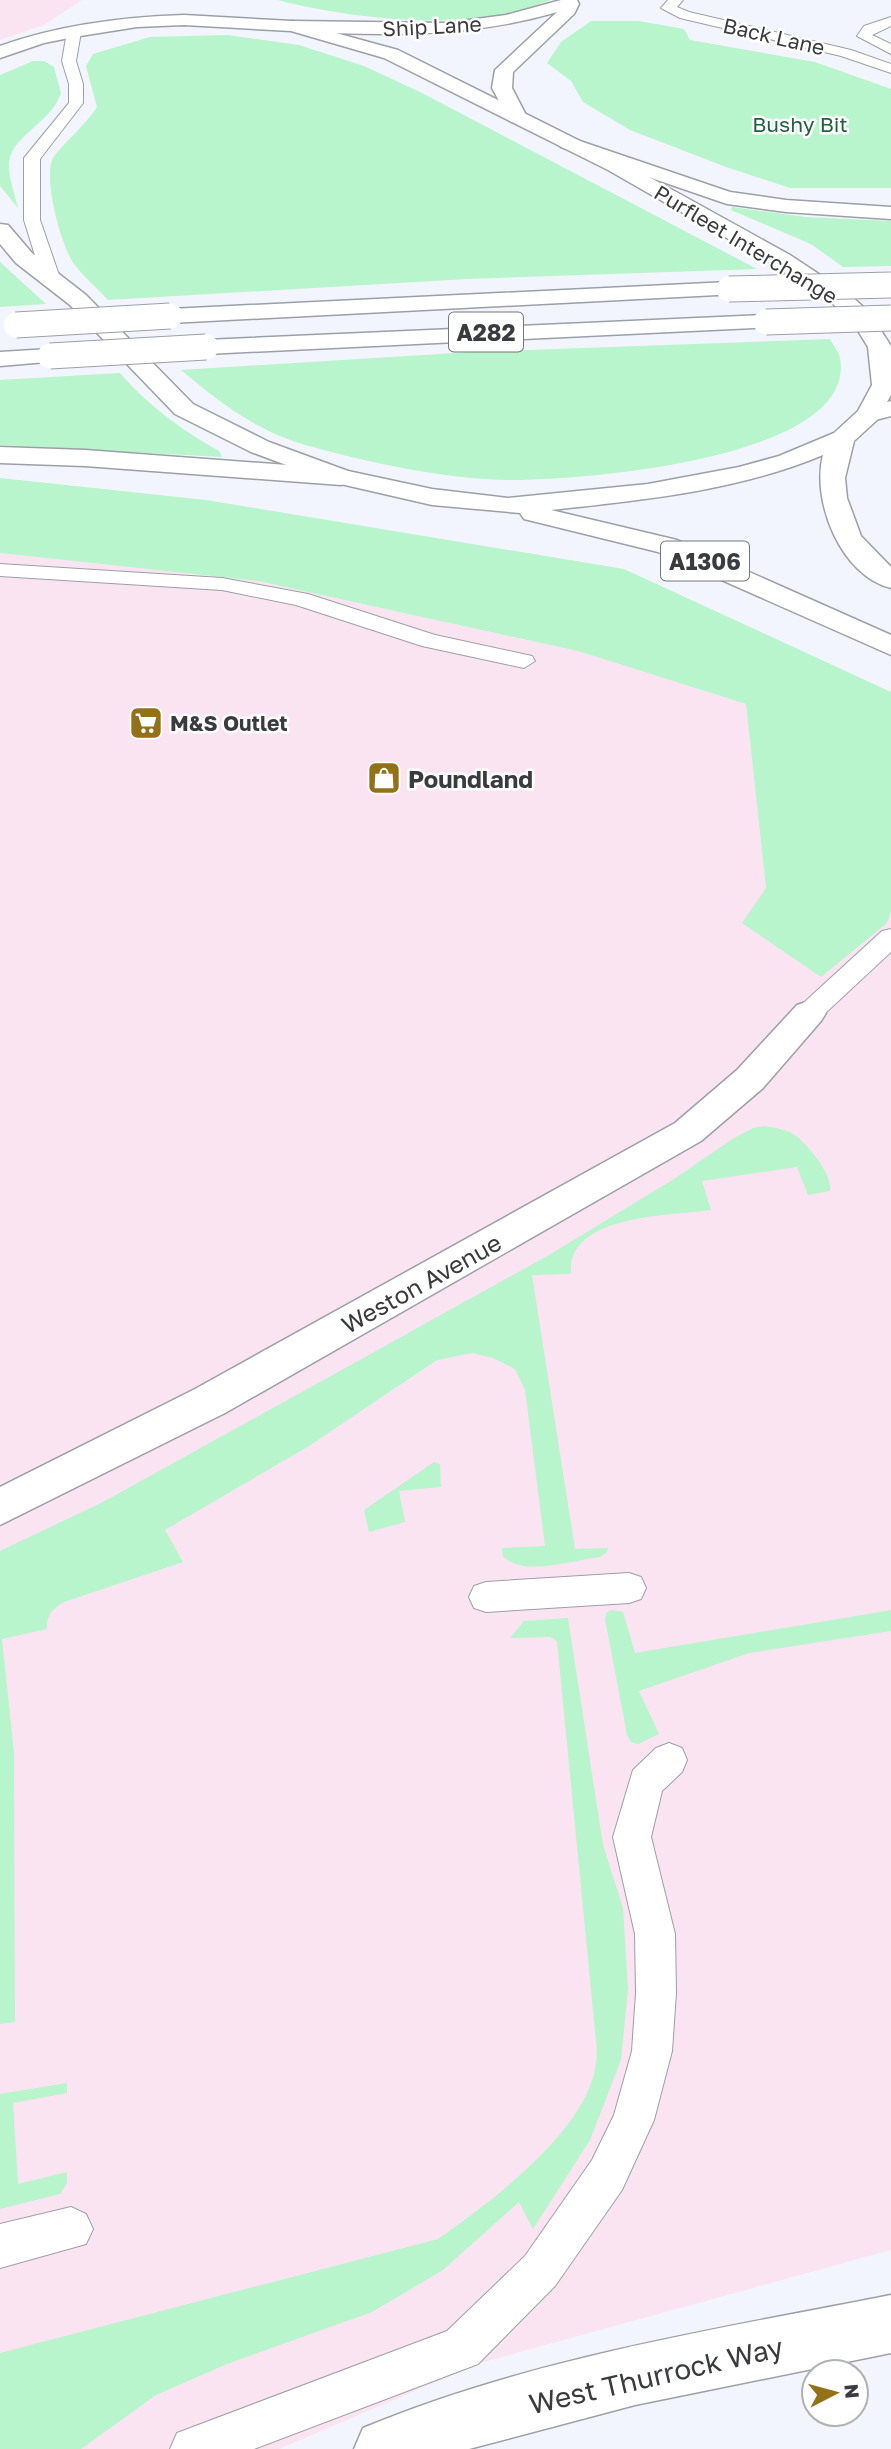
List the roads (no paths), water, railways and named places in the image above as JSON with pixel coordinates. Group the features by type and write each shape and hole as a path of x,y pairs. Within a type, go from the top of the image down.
{"main road":[{"name":"Ship Lane","path":"292,26 384,30 457,28 499,22 572,1"},
{"name":"Ship Lane","path":"517,117 502,88 504,70 565,14 572,1"},
{"path":"216,4 267,23"},
{"path":"40,38 97,9"},
{"name":"Purfleet Interchange","path":"0,52 40,38 161,21 292,26 391,54 615,166 782,261 841,299 862,317 880,347 884,372 880,412 843,438 788,461 697,484 508,506 432,497 341,477 260,447 184,409 50,275 24,258 0,230"},
{"path":"568,143 727,198 786,206 891,213"},
{"name":"A282","path":"8,326 729,289 891,285"},
{"name":"A282","path":"0,359 424,335 891,318"},
{"path":"843,438 834,474 833,506 852,542 872,568 891,580"},
{"path":"0,455 92,459 259,475 341,477"},
{"name":"A1306","path":"508,506 667,546 891,646"},
{"name":"Weston Avenue","path":"0,1507 210,1401 531,1223 688,1132 750,1079 808,1013"},
{"name":"West Thurrock Way","path":"384,2449 425,2433 609,2379 891,2323"}],"lane":[{"name":"Back Lane","path":"676,0 668,8 685,15 846,53 891,69"},
{"path":"891,21 869,29 864,36 891,50"},
{"path":"50,275 32,220 32,158 66,119 76,103 76,84 69,61 74,32"},
{"path":"0,570 222,584 300,599 430,641 524,661"},
{"path":"808,1013 891,937"},
{"path":"486,1597 629,1588"},
{"path":"193,2449 462,2348 540,2271 607,2175 633,2120 652,2051 656,1993 655,1934 651,1908 632,1837 646,1782 669,1760"},
{"path":"0,2246 71,2229"}],"place":[{"name":"M&S Outlet","path":"146,723"},
{"name":"Poundland","path":"384,778"}],"park label":[{"name":"Bushy Bit","path":"800,124"}]}
